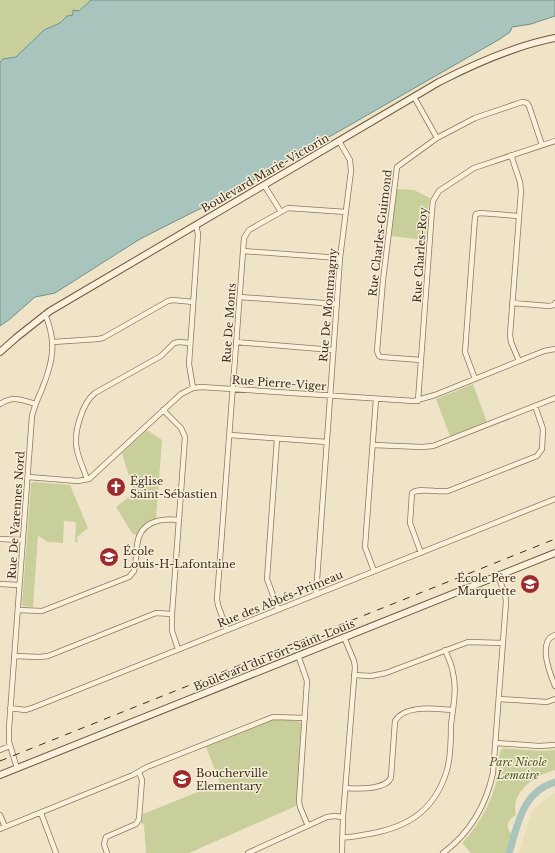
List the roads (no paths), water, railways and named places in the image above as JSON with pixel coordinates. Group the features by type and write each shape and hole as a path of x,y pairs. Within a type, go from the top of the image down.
{"street":[{"name":"Boulevard Marie-Victorin","path":"0,352 45,314 414,97 453,75 486,60 525,46 555,38"},
{"path":"414,97 437,138"},
{"name":"Rue Charles-Guimond","path":"421,360 381,357 377,352 383,280 396,168 437,138 475,118 525,102 530,108 542,145"},
{"name":"Rue De Montmagny","path":"316,594 340,258 351,167 348,157 339,141"},
{"name":"Rue Charles-Roy","path":"418,401 433,201 442,189 474,168 555,141"},
{"path":"511,155 520,187 510,338 518,361"},
{"path":"264,184 281,212"},
{"name":"Rue De Monts","path":"227,630 218,606 218,599 244,238 247,232 291,207 346,212"},
{"path":"474,379 465,352 476,216 480,213 519,216"},
{"path":"28,477 78,481 88,479 181,394 193,388 189,368 198,234 196,225"},
{"path":"243,251 340,258"},
{"path":"240,296 337,304"},
{"path":"53,342 103,338 168,301 193,302"},
{"path":"512,303 549,306 555,303"},
{"name":"Rue De Varennes Nord","path":"17,768 10,746 8,733 32,416 50,367 53,342 45,314"},
{"path":"88,479 78,455 76,441 78,425 88,400 95,393 161,356 174,343 190,342"},
{"path":"236,342 333,350"},
{"name":"Rue Pierre-Viger","path":"193,388 201,387 418,401 544,351 555,349"},
{"path":"0,404 12,398 36,404"},
{"path":"372,445 430,447 555,398"},
{"path":"374,571 365,547 376,399"},
{"path":"421,553 410,523 412,493 417,490 440,492 448,491 537,456 541,452 543,429 534,406"},
{"path":"163,410 181,428 185,435 172,614 172,631 178,649"},
{"path":"230,435 327,442"},
{"path":"277,439 266,579 278,609"},
{"name":"Rue des Abbés-Primeau","path":"10,708 25,710 32,708 555,499"},
{"path":"18,610 42,611 129,576 134,571 137,545 139,537 144,529 157,520 179,520"},
{"path":"0,538 23,540"},
{"name":"Boulevard du Fort-Saint-Louis","path":"0,775 555,553"},
{"path":"443,853 465,832 482,806 492,777 496,743 506,598 498,576"},
{"path":"0,584 20,586"},
{"path":"14,656 46,657 156,613 172,614"},
{"path":"555,635 551,636 548,641 546,659 555,686"},
{"path":"342,853 343,817 354,675 354,660 344,637"},
{"path":"354,675 371,676 386,673 468,642 503,643"},
{"path":"342,837 391,830 409,822 425,809 438,792 448,768 454,678 445,650"},
{"path":"298,655 308,681 299,801 308,826"},
{"path":"499,699 547,702 555,699"},
{"path":"346,788 366,789 389,782 391,776 395,721 398,717 413,710 423,708 452,710"},
{"path":"0,815 2,828 139,772 147,767 272,717 305,718"},
{"path":"496,743 539,746 555,745"},
{"path":"0,750 10,746"},
{"path":"108,853 104,844 106,837 136,824 139,819 142,780 139,772"},
{"path":"40,813 56,853"},
{"path":"248,853 331,816 343,817"}],"water":[{"path":"91,0 555,0 555,16 531,24 512,27 510,32 500,39 233,192 140,239 55,293 35,297 0,326 0,62 3,59 16,57 44,30 60,23 67,16 73,15 73,10 79,11"}],"waterway":[{"path":"509,853 519,820 528,801 535,793 555,782"}],"railway":[{"path":"0,761 555,539"}],"place":[{"name":"Église Saint-Sébastien","path":"116,487"},
{"name":"École Louis-H-Lafontaine","path":"109,557"},
{"name":"École Père Marquette","path":"530,584"},
{"name":"Boucherville Elementary","path":"182,779"}],"park label":[{"name":"Parc Nicole Lemaire","path":"518,768"}]}
